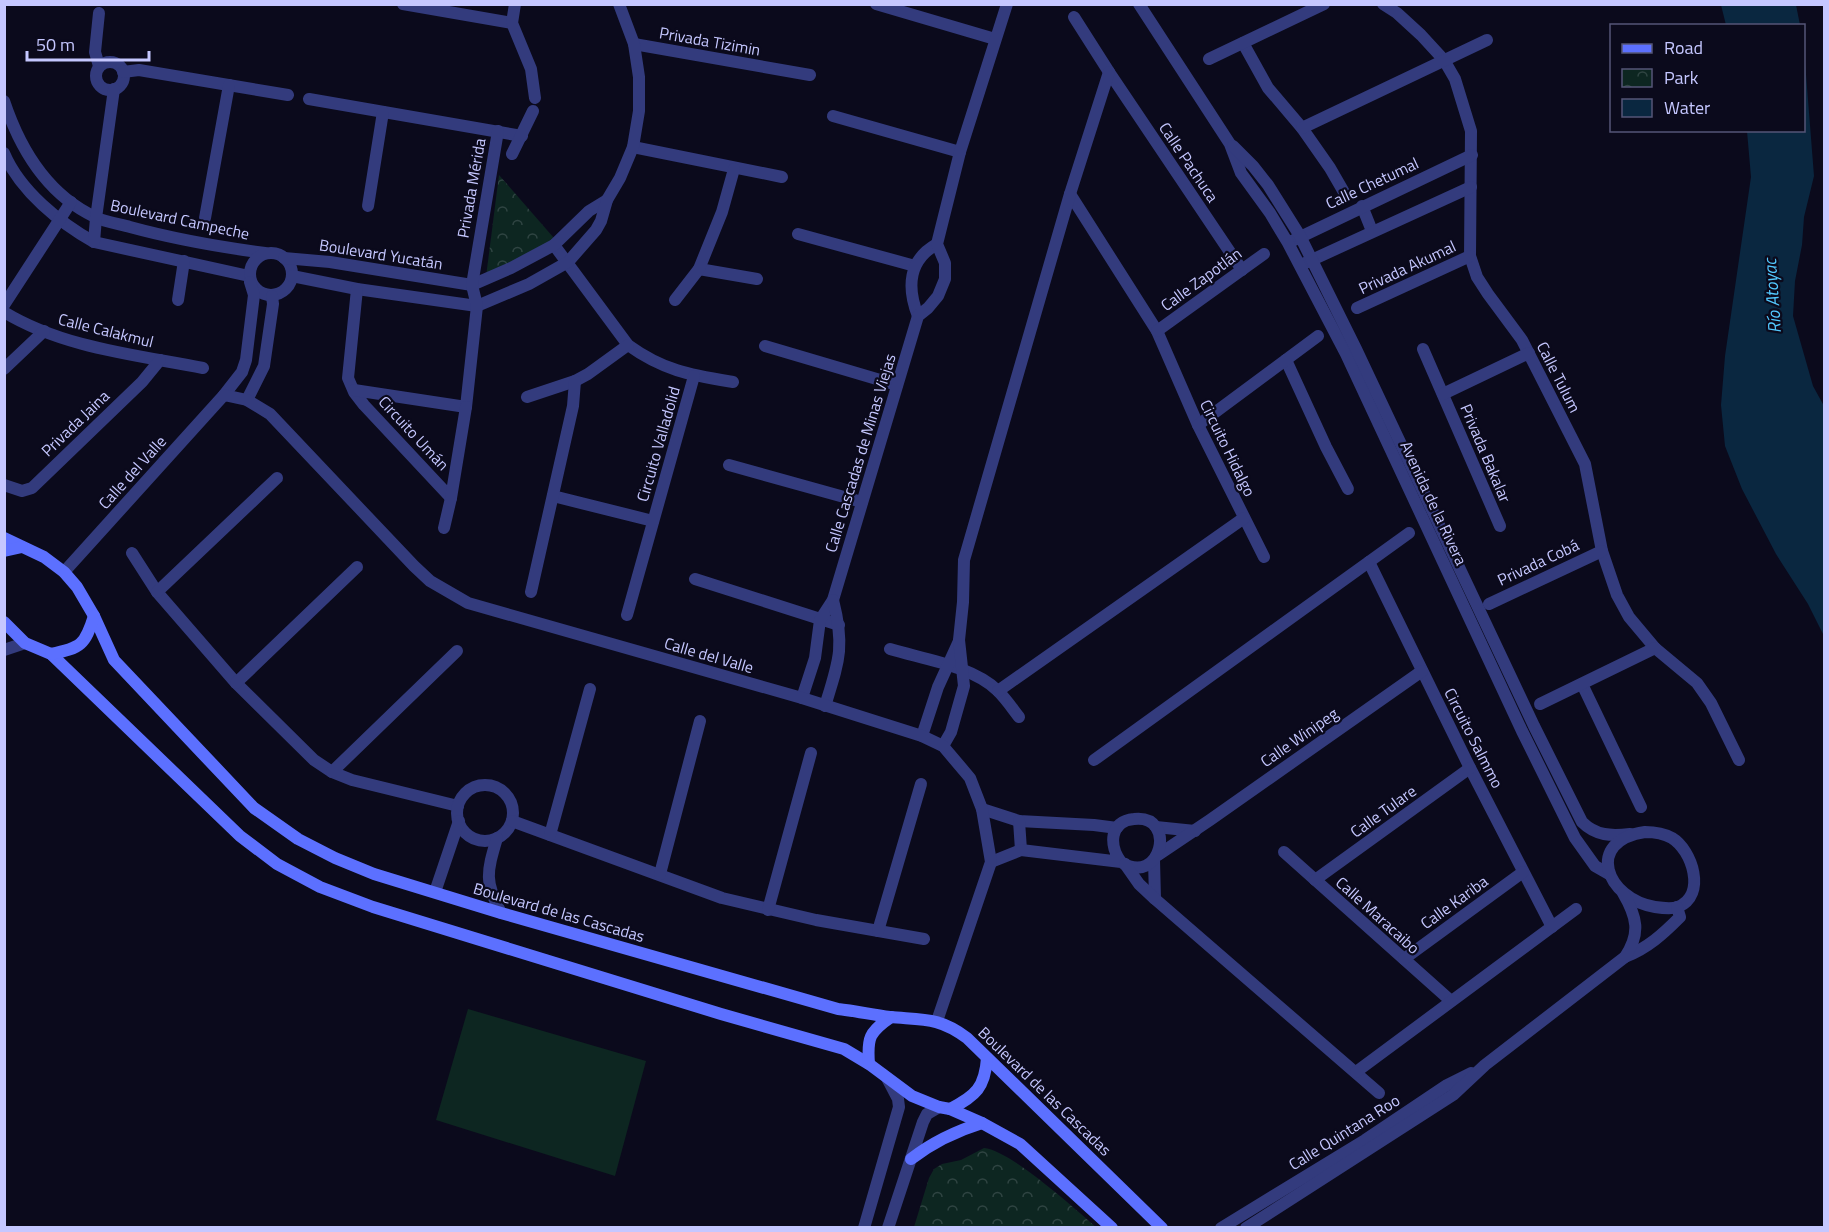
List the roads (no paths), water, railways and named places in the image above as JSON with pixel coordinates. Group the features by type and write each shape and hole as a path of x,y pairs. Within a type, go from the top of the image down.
{"main road":[{"name":"Boulevard de las Cascadas","path":"4,538 44,557 64,572 77,587 94,616 114,660 254,808 298,839 334,858 374,874 501,913 838,1009 937,1021 956,1029 1162,1227"},
{"path":"4,551 22,547"},
{"path":"51,654 73,650 81,645 87,638 94,616"},
{"path":"4,622 24,643 51,654 240,837 277,864 320,887 373,907 721,1014 844,1049 869,1064 912,1096 982,1123 1020,1144 1112,1227"},
{"path":"869,1064 869,1037 876,1027 891,1017"},
{"path":"945,1108 968,1100 980,1088 986,1075 987,1058"},
{"path":"910,1159 960,1129 982,1123"}],"street":[{"path":"402,4 512,23"},
{"path":"512,154 522,136 534,104 531,69 512,23 515,4"},
{"path":"619,4 634,44"},
{"path":"876,4 995,39"},
{"name":"Calle Cascadas de Minas Viejas","path":"802,698 815,658 820,620 833,600 918,316 938,296 945,279 945,263 937,244 960,152 1007,4"},
{"name":"Avenida de la Rivera","path":"1139,4 1230,144 1242,173 1270,213 1299,266 1351,351"},
{"path":"1209,59 1324,4"},
{"name":"Calle Tulum","path":"1383,4 1397,13 1421,35 1444,60 1455,79 1471,131 1470,256 1478,277 1522,340 1585,464 1602,550 1621,603 1629,617 1656,648 1697,683 1711,703 1739,760"},
{"path":"99,13 95,52 99,66"},
{"name":"Calle Pachuca","path":"1074,17 1242,270"},
{"path":"1302,128 1487,40"},
{"path":"1243,43 1268,88 1302,128 1345,194"},
{"name":"Privada Tizimin","path":"633,147 639,111 639,77 634,44 810,75"},
{"path":"106,62 120,65 123,72 124,79 120,85 114,89 105,90 98,84 95,75 99,66 106,62"},
{"path":"123,72 139,70 288,95"},
{"path":"943,746 951,732 964,686 959,640 964,560 1070,194 1109,72"},
{"path":"205,218 229,85"},
{"path":"94,242 114,89"},
{"name":"Privada Mérida","path":"309,99 522,136"},
{"name":"Boulevard Campeche","path":"4,101 14,131 27,155 42,175 71,202 96,218 164,235 265,253"},
{"path":"368,206 383,112"},
{"path":"833,116 960,152"},
{"name":"Privada Mérida","path":"472,285 498,131"},
{"name":"Avenida de la Rivera","path":"1230,144 1253,166 1268,185 1300,236 1351,351 1528,728 1575,838 1595,866 1609,874"},
{"path":"292,276 357,290 477,306 529,284 568,262 596,230 607,200 620,178 633,147 782,177"},
{"path":"4,153 22,181 60,220 94,242 184,261 249,278"},
{"name":"Calle Chetumal","path":"1288,243 1472,155"},
{"path":"675,300 699,269 722,212 734,169"},
{"path":"1299,266 1471,187"},
{"name":"Circuito Hidalgo","path":"998,692 1244,518 1198,425 1157,331 1070,194"},
{"path":"477,306 472,285 511,268 555,244 589,212 607,200"},
{"path":"4,304 71,202"},
{"path":"1362,206 1372,231"},
{"path":"798,234 915,266"},
{"name":"Circuito Valladolid","path":"555,244 628,345 643,356 671,370 734,382"},
{"path":"918,316 910,290 915,266 927,250 937,244"},
{"path":"272,252 285,258 289,263 292,276 290,284 284,291 272,296 261,294 254,288 249,278 253,261 265,253 272,252"},
{"name":"Calle Zapotlán","path":"1157,331 1264,254"},
{"name":"Privada Akumal","path":"1357,308 1470,256"},
{"name":"Boulevard Yucatán","path":"285,258 330,262 472,285"},
{"path":"178,300 184,261"},
{"path":"699,269 757,279"},
{"name":"Calle del Valle","path":"64,572 224,395 242,372 246,360 254,295 249,278"},
{"name":"Circuito Umán","path":"357,290 348,378 364,405 452,498"},
{"path":"247,400 264,366 273,304 272,296"},
{"name":"Circuito Umán","path":"444,528 452,498 466,408 477,306"},
{"name":"Calle Calakmul","path":"4,312 20,322 75,342 203,368"},
{"path":"4,369 44,331"},
{"path":"1198,425 1318,336"},
{"path":"527,397 575,381 628,345"},
{"path":"765,346 897,385"},
{"name":"Privada Bakalar","path":"1423,349 1500,526"},
{"name":"Privada Bakalar","path":"1443,394 1529,353"},
{"name":"Privada Jaina","path":"4,485 22,491 32,488 142,382 160,360"},
{"path":"1286,360 1348,489"},
{"name":"Circuito Valladolid","path":"627,615 694,376"},
{"path":"531,592 573,406 575,381"},
{"name":"Circuito Umán","path":"354,390 466,408"},
{"name":"Calle del Valle","path":"224,395 247,400 270,414 414,566 430,581 468,603 802,698 922,736 943,746 970,778 982,809 991,862 937,1021"},
{"path":"729,465 862,502"},
{"path":"157,592 277,478"},
{"name":"Circuito Valladolid","path":"553,496 654,521"},
{"path":"1244,518 1264,557"},
{"path":"1094,760 1409,533"},
{"name":"Privada Cobá","path":"1489,604 1602,550"},
{"path":"132,553 157,592 236,683 314,760 332,772 352,780 458,806"},
{"name":"Circuito Salmmo","path":"1370,562 1470,768 1552,927"},
{"path":"236,683 357,567"},
{"path":"695,579 839,625"},
{"name":"Calle Cascadas de Minas Viejas","path":"825,706 839,659 839,625 833,600"},
{"path":"922,736 947,666 959,640"},
{"path":"4,650 24,643"},
{"path":"1540,704 1656,648"},
{"path":"890,649 963,670 981,679 998,692 1019,717"},
{"path":"332,772 457,651"},
{"name":"Calle Winipeg","path":"1156,857 1422,671"},
{"path":"1582,684 1641,807"},
{"path":"550,835 590,689"},
{"path":"660,874 700,721"},
{"name":"Avenida de la Rivera","path":"1528,728 1582,822 1590,830 1608,836 1630,834"},
{"path":"768,910 812,753"},
{"name":"Calle Tulare","path":"1315,880 1470,768"},
{"path":"878,931 921,784"},
{"path":"435,892 459,821 458,806 467,793 481,786 497,788 503,792 512,805 512,821 509,828 497,838 481,841 474,839 467,834 459,821"},
{"path":"982,809 1019,821 1117,828"},
{"path":"1195,831 1156,827 1141,819 1132,819 1123,822 1117,828 1112,840 1114,852 1139,884 1155,899 1378,1093"},
{"path":"512,821 722,898 768,910 924,939"},
{"path":"1019,821 1021,850"},
{"path":"1155,899 1156,857 1161,841 1156,827"},
{"path":"1623,893 1650,906 1677,907 1690,898 1694,886 1694,872 1682,846 1671,837 1659,832 1630,834 1611,852 1607,864 1609,874 1623,893 1636,920 1633,945 1625,957"},
{"path":"497,838 487,870 489,885 501,913"},
{"path":"991,862 1021,850 1123,863 1135,867 1145,865 1156,857"},
{"name":"Calle Maracaibo","path":"1284,852 1451,1001"},
{"name":"Calle Kariba","path":"1404,959 1523,872"},
{"name":"Calle Quintana Roo","path":"1246,1227 1453,1095 1485,1065 1625,957 1648,946 1680,917 1677,907"},
{"path":"1356,1072 1576,909"},
{"name":"Calle Quintana Roo","path":"1221,1227 1365,1140 1447,1085 1485,1065"},
{"path":"864,1227 899,1107 898,1099 887,1078"},
{"path":"888,1227 927,1114 945,1108"}],"water":[{"path":"1721,5 1796,5 1800,24 1726,24"},
{"name":"Río Atoyac","path":"1805,62 1814,176 1804,217 1802,245 1795,281 1793,316 1813,386 1824,406 1824,636 1808,604 1776,554 1742,489 1725,446 1721,405 1725,356 1751,177 1747,132 1805,132"}]}
